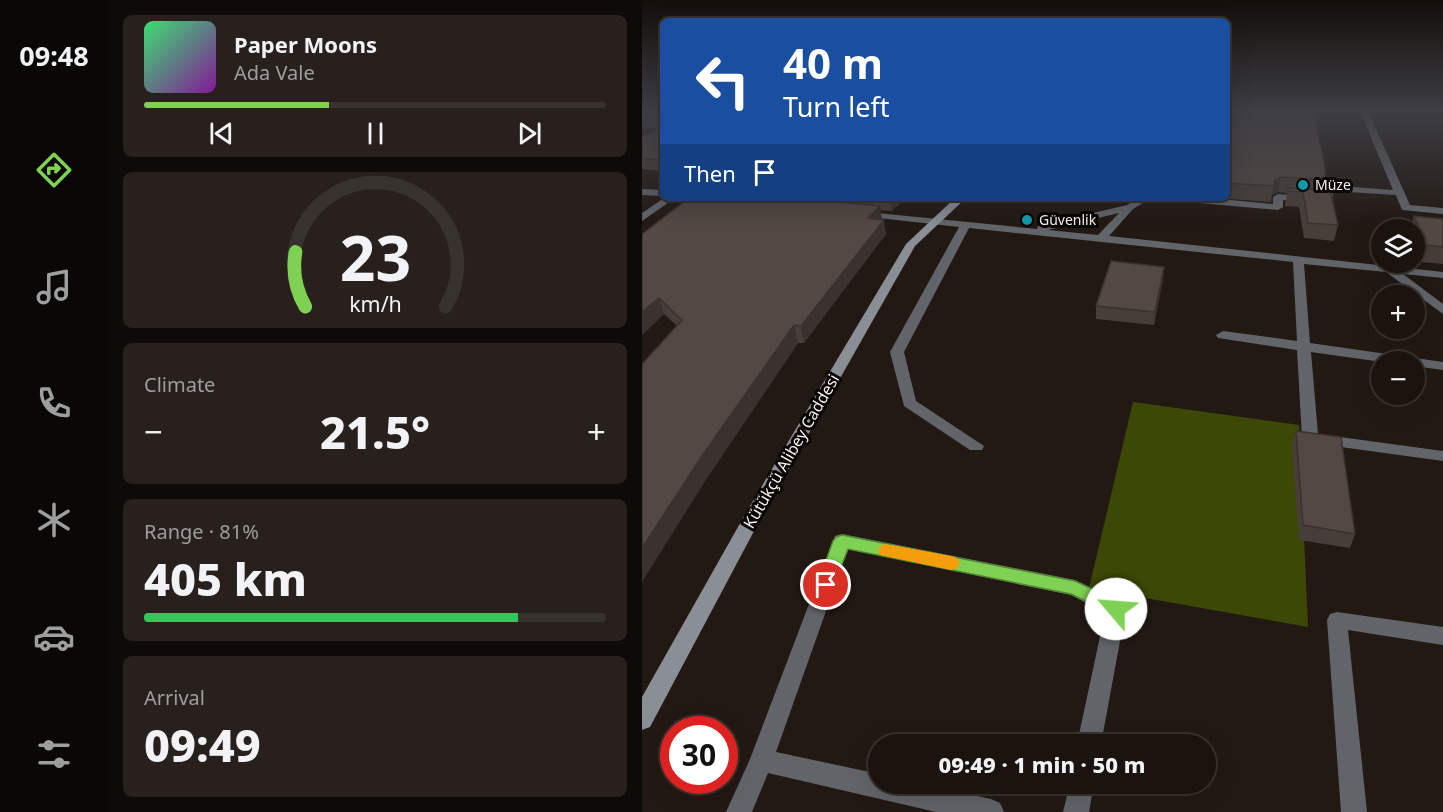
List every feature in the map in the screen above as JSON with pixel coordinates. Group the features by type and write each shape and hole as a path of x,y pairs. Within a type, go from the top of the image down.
{"main road":[{"name":"Kütükçü Alibey Caddesi","path":"642,719 753,516 910,244 958,201"}],"street":[{"path":"1381,149 1404,200"},
{"path":"1211,201 1278,207 1278,197 1329,201 1328,188 1404,200 1443,202"},
{"path":"642,192 660,193"},
{"path":"1404,200 1443,211"},
{"path":"642,218 666,201"},
{"path":"1000,224 1040,228 1130,207 1141,201"},
{"path":"1101,238 1130,207"},
{"path":"855,212 1371,268"},
{"path":"966,223 897,352 909,402 976,446"},
{"path":"1298,259 1310,438 1443,456"},
{"path":"1394,273 1443,310"},
{"path":"1422,273 1443,275"},
{"path":"1223,334 1371,356"},
{"path":"1425,364 1443,366"},
{"path":"739,812 761,760 842,541 1075,588 1116,609 1091,734"},
{"path":"1354,812 1337,620 1443,636"},
{"path":"761,760 991,812"},
{"path":"1076,812 1080,794"}],"green space":[{"path":"1133,402 1299,425 1308,627 1089,588"}],"building":[{"path":"642,149 660,149 660,160 642,158"},
{"path":"1230,149 1321,149 1325,180 1281,177 1275,180 1274,186 1230,183"},
{"path":"1288,188 1330,190 1338,225 1308,223 1303,192 1288,191"},
{"path":"685,201 828,201 880,206 868,218 884,220 801,326 794,325 702,456 642,548 642,364 682,320 659,298 642,312 642,234"},
{"path":"1414,216 1443,219 1443,247 1426,245 1425,219 1415,219"},
{"path":"1111,261 1164,267 1155,312 1096,306"},
{"path":"1296,431 1341,437 1355,534 1303,525"}],"slow traffic":[{"path":"886,550 951,563"}],"place":[{"name":"Müze","path":"1303,185"},
{"name":"Güvenlik","path":"1027,220"}],"route":[{"path":"826,585 842,541 1075,588 1116,609"}]}
